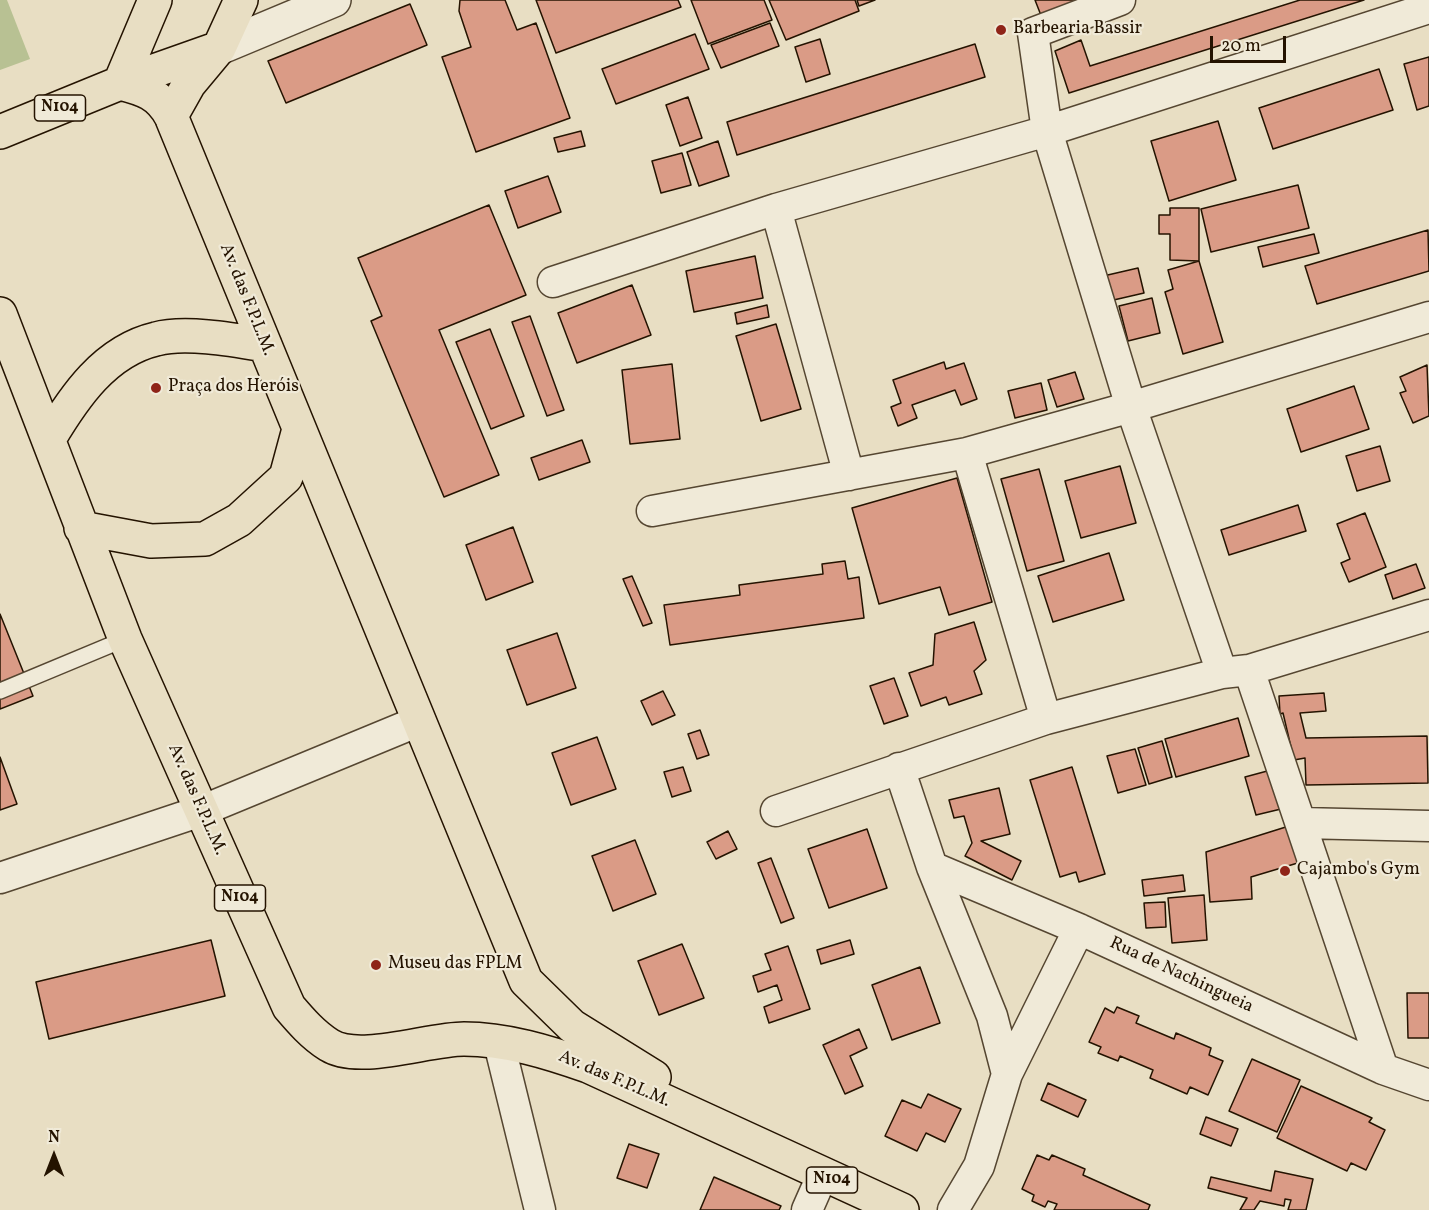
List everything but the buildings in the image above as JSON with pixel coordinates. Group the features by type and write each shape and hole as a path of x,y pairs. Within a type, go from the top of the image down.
{"main road":[{"path":"120,83 155,0"},
{"path":"171,116 189,84 219,48 241,0"},
{"name":"N104","path":"0,132 120,83 219,48"},
{"name":"N104","path":"120,83 154,94 164,102 171,116"},
{"name":"Av. das F.P.L.M.","path":"171,116 526,981 572,1026 764,1146"},
{"name":"Av. das F.P.L.M.","path":"0,314 125,639 289,1007 305,1026 330,1046 360,1052 464,1039 540,1050 588,1066 764,1146 822,1176 902,1210"},
{"path":"49,440 74,398 116,356 156,338 217,337 265,345"},
{"path":"81,528 151,541 205,539 239,520 286,477 299,429"}],"street":[{"path":"219,48 334,0"},
{"path":"1120,0 1033,33 1047,131 1131,407 1236,671 1301,823 1383,1069"},
{"path":"553,282 776,209 1047,131 1429,8"},
{"path":"776,209 849,475"},
{"path":"652,511 967,453 1131,407 1429,317"},
{"path":"967,453 1046,718"},
{"path":"776,811 1046,718 1236,671 1429,615"},
{"path":"0,878 201,811 419,721"},
{"path":"899,768 932,867 992,1016 1007,1074"},
{"path":"1301,823 1429,826"},
{"name":"Rua de Nachingueia","path":"932,867 1079,929 1383,1069 1429,1085"},
{"path":"952,1210 979,1166 1007,1074 1079,929"},
{"path":"499,1043 540,1210"},
{"path":"807,1210 822,1176"}],"lane":[{"path":"0,691 125,639"}],"green space":[{"path":"0,0 7,0 30,59 0,70"}],"place":[{"name":"Barbearia Bassir","path":"1001,30"},
{"name":"Praça dos Heróis","path":"156,388"},
{"name":"Cajambo's Gym","path":"1285,871"},
{"name":"Museu das FPLM","path":"376,965"}]}
